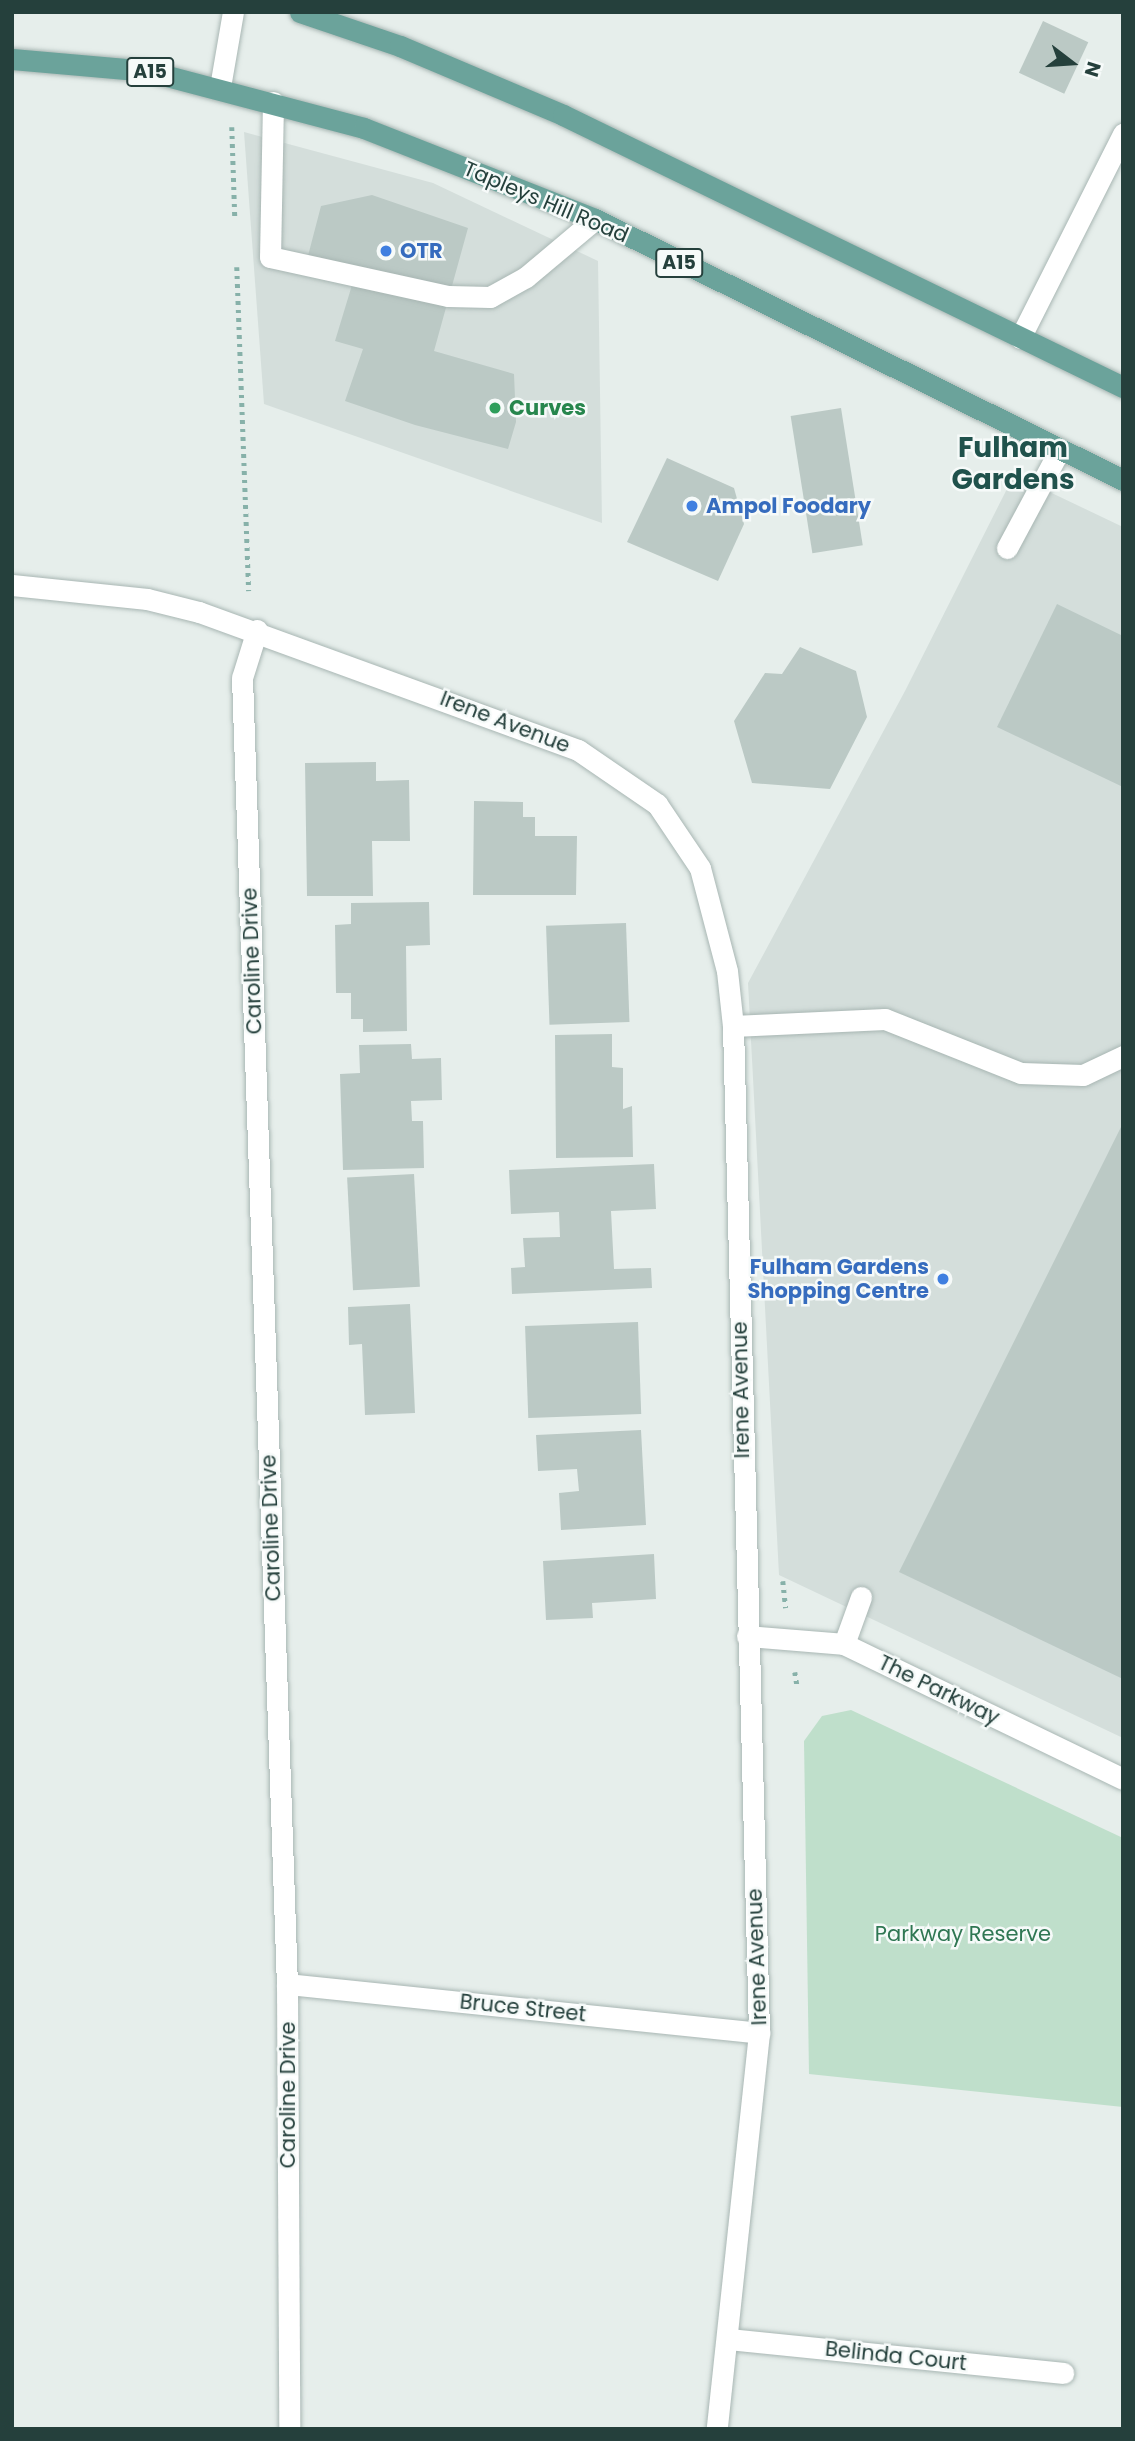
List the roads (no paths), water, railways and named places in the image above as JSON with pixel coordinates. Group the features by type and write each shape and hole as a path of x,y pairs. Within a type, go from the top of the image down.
{"main road":[{"path":"300,12 400,46 563,115 1123,387"},
{"name":"Tapleys Hill Road","path":"12,59 148,71 220,87 364,128 595,219 1123,480"}],"street":[{"path":"220,87 233,12"},
{"path":"273,102 270,257 448,296 490,297 526,277 595,219"},
{"path":"1020,338 1123,134"},
{"path":"1007,548 1060,449"},
{"name":"Irene Avenue","path":"12,585 147,599 257,630 578,750 657,804 700,868 727,971 733,1026 759,2033 729,2339 716,2429"},
{"name":"Caroline Drive","path":"257,630 242,678 287,1984 289,2429"},
{"path":"733,1026 885,1018 1021,1073 1083,1076 1123,1056"},
{"path":"844,1644 861,1597"},
{"name":"The Parkway","path":"747,1636 844,1644 1123,1779"},
{"name":"Bruce Street","path":"287,1984 759,2033"},
{"name":"Belinda Court","path":"729,2339 1063,2374"}],"place":[{"name":"OTR","path":"386,251"},
{"name":"Curves","path":"495,408"},
{"name":"Ampol Foodary","path":"692,506"},
{"name":"Fulham Gardens Shopping Centre","path":"943,1279"}],"district":[{"name":"Fulham Gardens","path":"1013,464"}],"park label":[{"name":"Parkway Reserve","path":"963,1934"}]}
